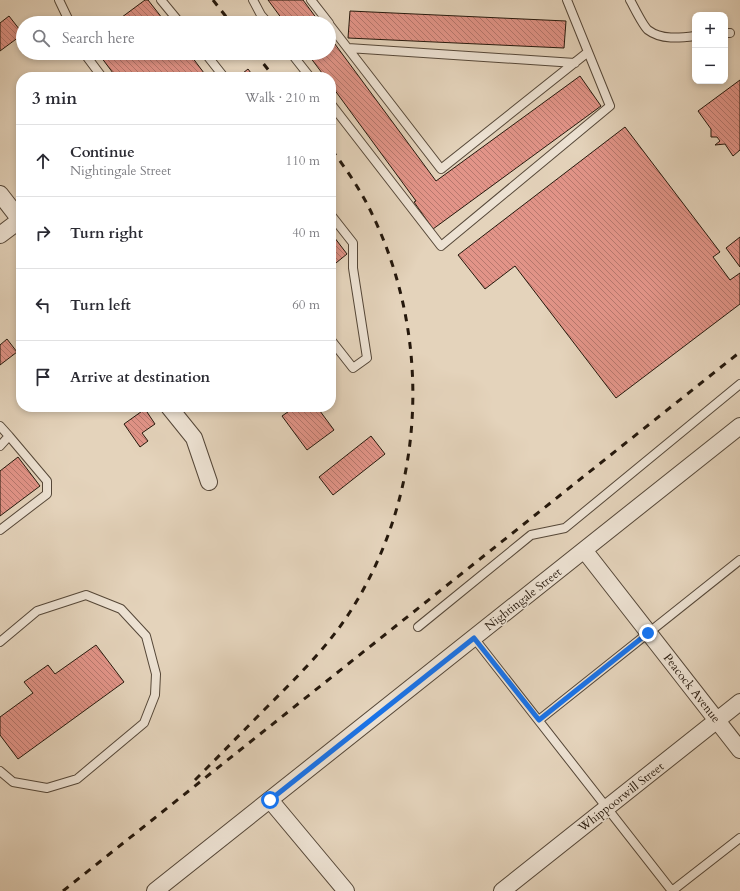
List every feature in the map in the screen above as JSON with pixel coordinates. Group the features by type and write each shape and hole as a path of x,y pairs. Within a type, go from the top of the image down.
{"street":[{"path":"0,194 16,214"},
{"path":"0,236 16,224"},
{"path":"173,412 194,438 209,482"},
{"name":"Nightingale Street","path":"155,891 740,426"},
{"name":"Peacock Avenue","path":"584,550 740,750"},
{"name":"Whippoorwill Street","path":"502,891 740,702"},
{"path":"270,800 346,891"}],"lane":[{"path":"59,0 67,16"},
{"path":"161,0 174,16"},
{"path":"253,0 262,16"},
{"path":"311,0 324,16"},
{"path":"336,110 441,246 610,106 567,0"},
{"path":"630,0 647,30 658,35 678,38 692,36"},
{"path":"336,32 441,169 588,52"},
{"path":"348,48 575,63"},
{"path":"89,60 98,72"},
{"path":"210,60 220,72"},
{"path":"297,60 306,72"},
{"path":"336,221 353,243 353,268 368,358 353,368 336,346"},
{"path":"418,627 531,535 565,528 740,384"},
{"path":"0,426 47,481 47,494 0,530"},
{"path":"0,446 9,436"},
{"path":"539,720 740,560"},
{"path":"0,642 37,611 86,595 121,609 146,636 156,674 155,695 144,722 77,779 47,788 13,782 0,771"},
{"path":"474,638 672,891 740,838"}],"building":[{"path":"145,0 148,0 161,16 123,16"},
{"path":"268,0 303,0 315,16 280,16"},
{"path":"350,11 566,21 564,48 348,38"},
{"path":"9,16 16,25 16,39 0,51 0,23"},
{"path":"336,45 436,181 580,76 601,106 433,229 414,202 416,201 336,92 336,72 321,72 312,60 336,60"},
{"path":"103,60 194,60 203,72 112,72"},
{"path":"740,80 740,150 733,156 725,144 715,145 720,141 717,137 711,137 711,129 698,111"},
{"path":"625,127 720,252 713,257 730,280 740,273 740,304 616,398 515,266 485,289 458,255"},
{"path":"740,237 740,267 726,248"},
{"path":"336,240 347,254 336,263"},
{"path":"7,339 16,353 0,365 0,345"},
{"path":"141,412 147,412 155,424 142,433 148,441 140,447 124,424"},
{"path":"288,412 321,412 334,430 307,450 282,416"},
{"path":"371,436 385,454 333,495 319,477"},
{"path":"18,457 40,486 0,516 0,471"},
{"path":"96,645 124,682 18,759 0,735 0,717 33,693 24,682 48,665 55,674"}],"railway":[{"path":"213,0 226,16"},
{"path":"261,60 270,72"},
{"path":"195,780 301,672 329,641 346,618 372,572 392,523 405,473 412,421 412,368 406,316 393,265 373,216 354,181 336,156"},
{"path":"63,891 740,352"}],"route":[{"path":"270,800 474,638 539,720 648,633"}]}
